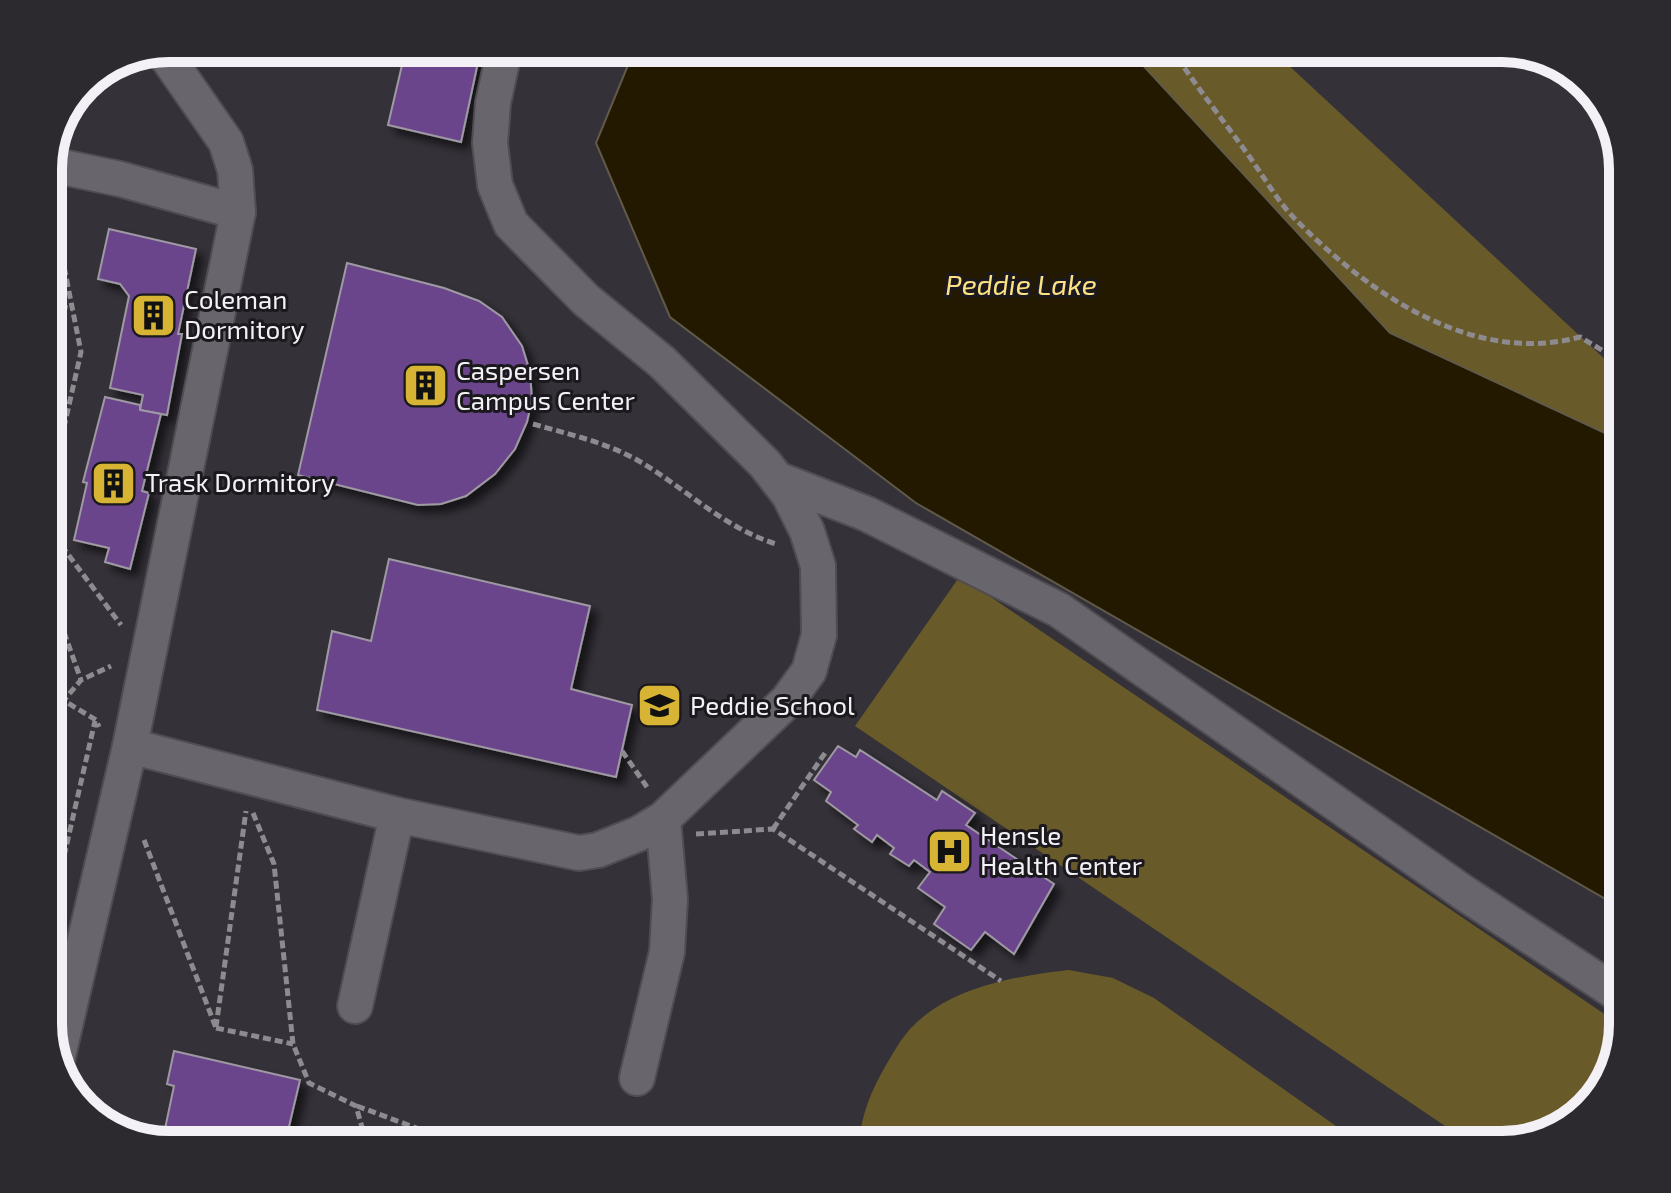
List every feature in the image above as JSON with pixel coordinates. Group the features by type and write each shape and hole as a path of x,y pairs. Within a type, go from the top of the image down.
{"lane":[{"path":"63,1035 130,746 238,212 235,170 226,142 170,62"},
{"path":"130,746 397,815 579,853 676,827 787,701 809,671 819,635 820,599 815,556 807,531 789,495 765,464 662,362 586,300 511,224 495,185 490,143 493,103 502,62"},
{"path":"62,167 120,179 238,212"},
{"path":"777,479 867,514 1059,610 1467,895 1609,988"},
{"path":"355,1006 397,815"},
{"path":"637,1078 667,952 676,827"}],"path":[{"path":"1181,62 1294,218 1331,252 1398,304 1439,324 1499,342 1525,345 1557,343 1580,337 1609,354"},
{"path":"62,255 81,352 62,436"},
{"path":"62,307 73,309"},
{"path":"533,424 613,448 643,464 751,536 815,556"},
{"path":"62,549 129,635"},
{"path":"62,626 81,680"},
{"path":"62,699 81,680 123,662"},
{"path":"62,698 96,720 122,779"},
{"path":"62,866 96,720"},
{"path":"622,751 648,786 641,793"},
{"path":"773,829 825,753"},
{"path":"216,1028 248,801 274,864 293,1044 309,1083 356,1106 424,1131"},
{"path":"676,827 773,829 1001,981"},
{"path":"143,840 216,1028"},
{"path":"216,1028 293,1044"},
{"path":"356,1106 363,1131"}],"shaded area":[{"path":"1140,62 1285,62 1609,363 1609,435 1390,333"},
{"path":"960,576 1609,1017 1607,1045 1598,1071 1578,1100 1549,1120 1523,1129 1452,1131 855,726"},
{"path":"1069,970 1113,978 1154,998 1343,1131 861,1131 871,1094 894,1051 910,1029 926,1015 963,993 1027,976"}],"water":[{"name":"Peddie Lake","path":"629,62 1140,62 1390,333 1609,435 1609,901 916,503 670,317 596,143"}],"building":[{"path":"403,62 478,62 461,142 388,125"},
{"name":"Coleman Dormitory","path":"109,229 196,249 178,334 182,334 167,415 140,410 143,395 110,388 129,296 120,284 98,279"},
{"name":"Caspersen Campus Center","path":"347,263 444,288 479,301 502,317 522,346 530,372 532,400 527,422 515,449 495,474 466,496 441,504 418,505 298,475"},
{"name":"Trask Dormitory","path":"105,397 140,405 140,410 161,414 142,491 149,493 130,569 105,562 109,548 74,540 87,483 83,482"},
{"path":"389,559 590,606 571,689 632,705 616,777 317,710 332,631 371,641"},
{"name":"Hensle Health Center","path":"838,746 856,757 860,750 937,800 942,791 975,813 966,825 1054,884 1014,954 985,932 971,950 934,924 945,907 918,888 930,872 914,860 909,866 890,854 894,848 877,835 872,842 854,829 858,825 826,801 831,792 814,780"},
{"path":"174,1051 300,1080 288,1131 165,1131 174,1086 167,1084"}],"place":[{"name":"Coleman Dormitory","path":"153,315"},
{"name":"Caspersen Campus Center","path":"425,386"},
{"name":"Trask Dormitory","path":"114,483"},
{"name":"Peddie School","path":"659,706"},
{"name":"Hensle Health Center","path":"949,851"}]}
